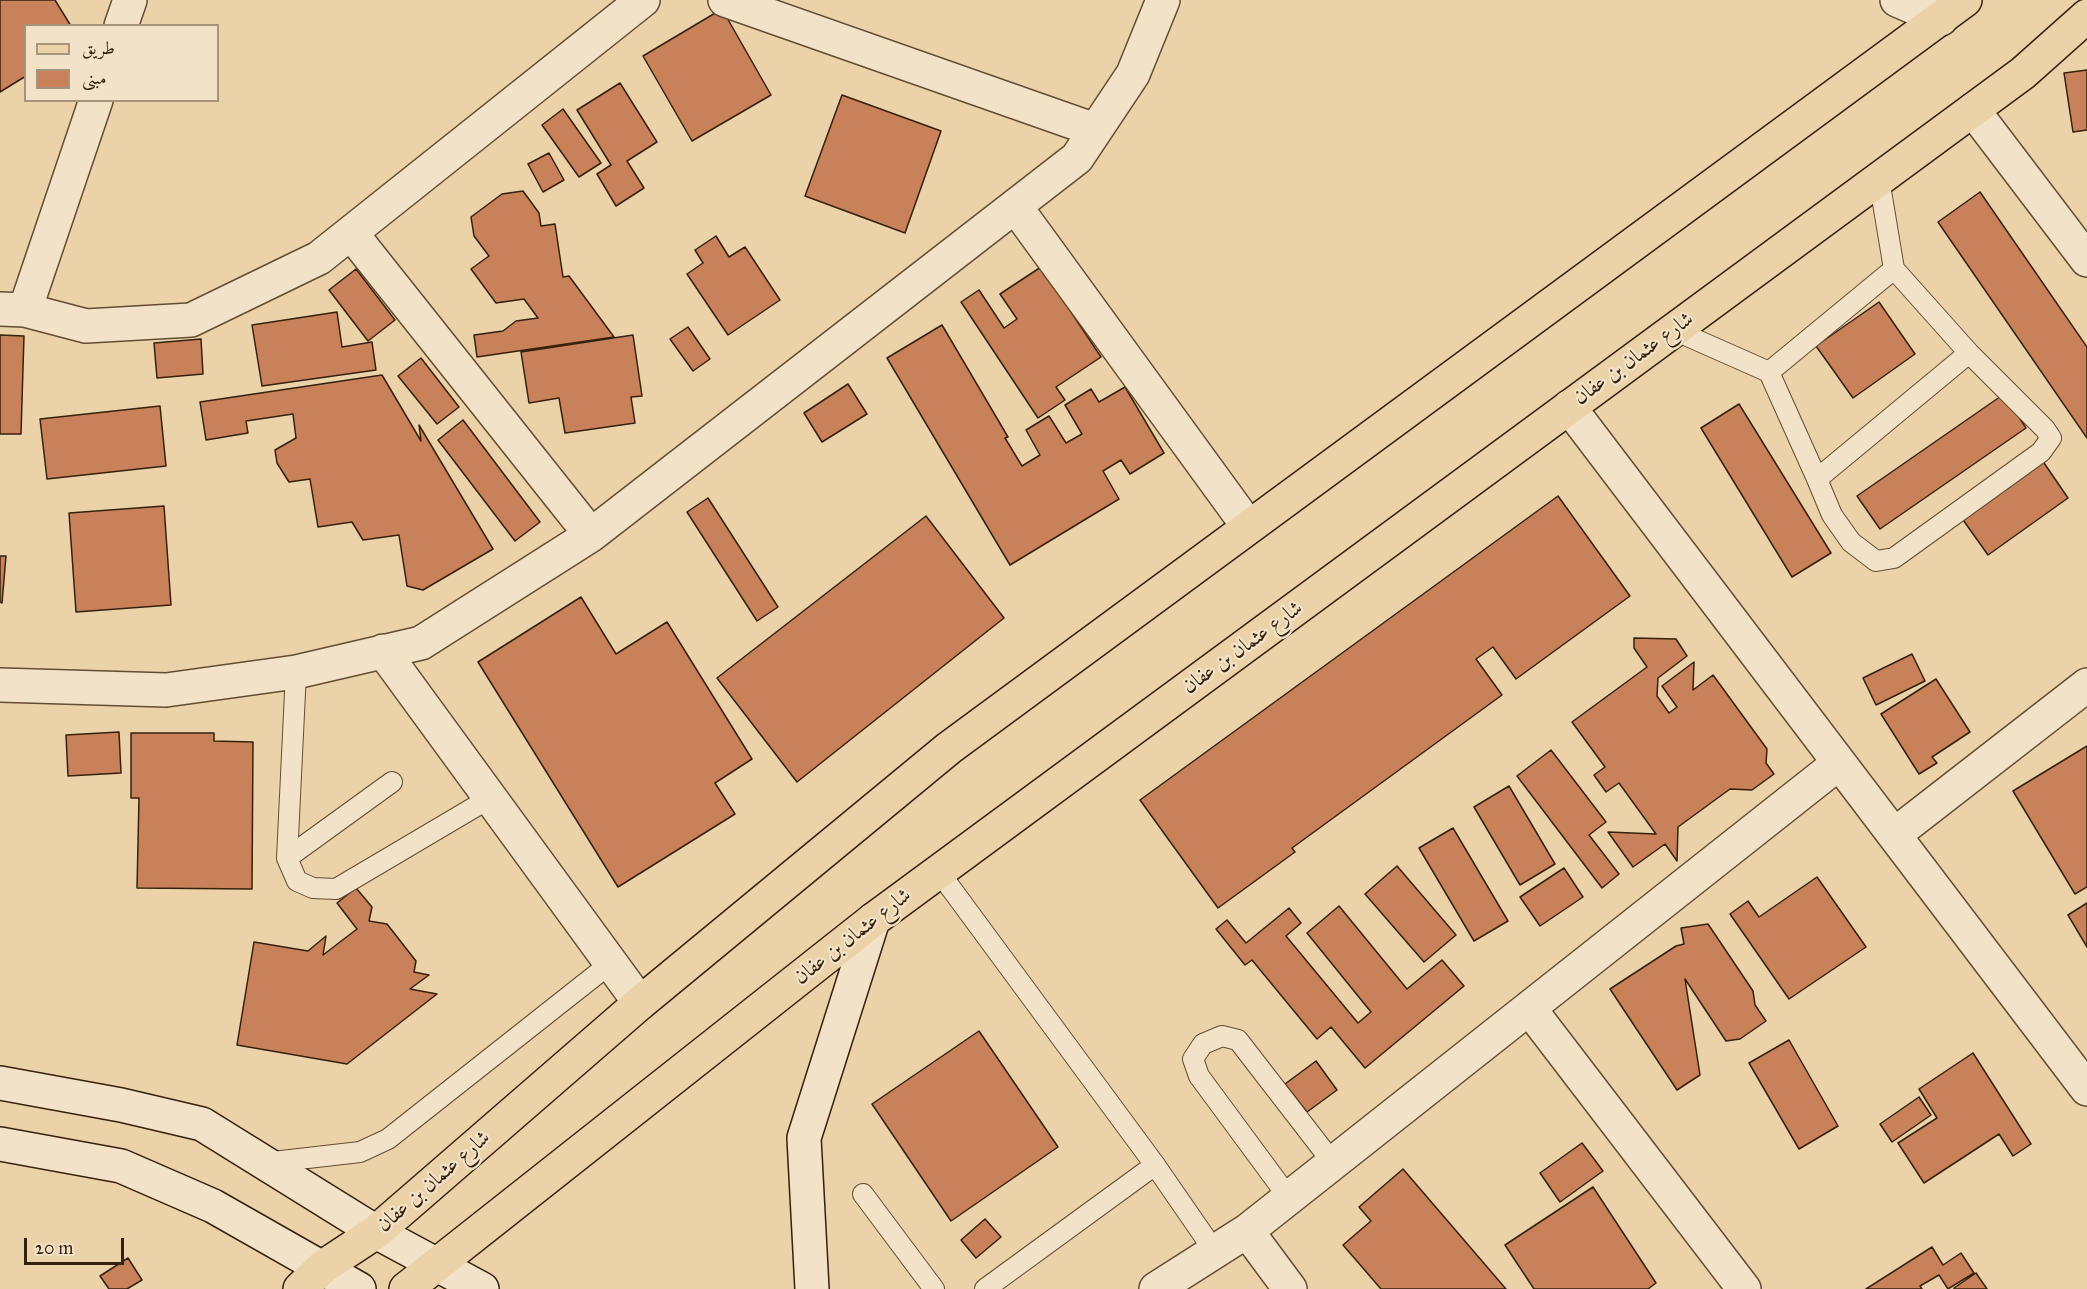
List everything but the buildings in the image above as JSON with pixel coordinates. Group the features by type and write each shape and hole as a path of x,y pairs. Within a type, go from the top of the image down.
{"main road":[{"name":"شارع عثمان بن عفان","path":"312,1278 376,1232 640,1003 949,748 1953,9"},
{"name":"شارع عثمان بن عفان","path":"406,1289 873,920 2023,73 2087,16"}],"street":[{"path":"123,24 130,0"},
{"path":"95,102 12,309 86,326 191,320 319,258 643,0"},
{"path":"725,0 1095,130"},
{"path":"0,685 166,690 296,672 421,643 591,535 1077,158 1133,74 1163,0"},
{"path":"1897,0 1953,9"},
{"path":"1973,110 2087,260"},
{"path":"1015,206 1248,526"},
{"path":"351,233 591,535"},
{"path":"1569,407 2087,1089"},
{"path":"383,651 640,1003"},
{"path":"1894,835 2087,685"},
{"path":"1156,1289 1247,1231 1839,763"},
{"path":"812,1289 804,1138 873,920"},
{"path":"1529,1008 1744,1289"},
{"path":"0,1083 121,1105 202,1124 376,1232 483,1289"},
{"path":"0,1144 121,1166 213,1206 312,1278 359,1289"},
{"path":"1247,1231 1290,1289"}],"lane":[{"path":"1674,330 1769,372 1832,515 1851,542 1876,561 1894,558 2041,452 2051,438 2045,429 1969,353 1894,268 1879,179"},
{"path":"1769,372 1894,268"},
{"path":"1817,479 1969,353"},
{"path":"296,672 287,858 297,880 313,888 336,889 490,798"},
{"path":"287,858 392,782"},
{"path":"939,872 1155,1165 1215,1252"},
{"path":"264,1163 360,1152 388,1139 611,963"},
{"path":"1289,1198 1199,1076 1193,1059 1203,1044 1222,1036 1238,1040 1333,1163"},
{"path":"985,1289 1155,1165"},
{"path":"863,1194 934,1289"}]}
